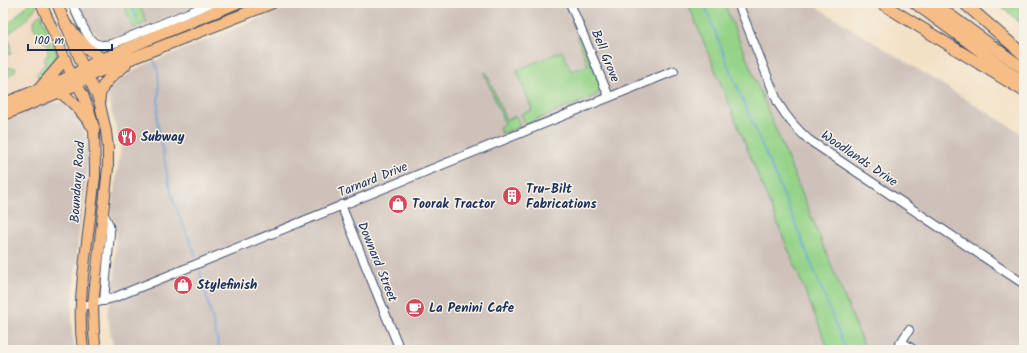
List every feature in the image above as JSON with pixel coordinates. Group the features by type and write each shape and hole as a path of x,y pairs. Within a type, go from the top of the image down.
{"highway":[{"path":"3,115 59,92 102,59 236,3"},
{"path":"86,72 135,57 272,3"},
{"path":"881,3 1024,91"},
{"path":"915,3 1024,83"},
{"path":"933,3 1024,69"},
{"path":"964,3 1024,55"},
{"path":"66,25 87,48 102,59"},
{"path":"99,100 104,84 135,57"},
{"path":"40,89 64,59"},
{"path":"3,104 40,89 74,80"},
{"path":"59,92 80,110 94,128"}],"main road":[{"name":"Boundary Road","path":"41,3 64,59 83,95 90,112 94,128 95,172 80,307 83,350"},
{"name":"Boundary Road","path":"57,3 99,100 108,148 108,168 93,304 96,350"}],"street":[{"path":"72,3 89,39 101,45 113,43 212,3"},
{"name":"Bell Grove","path":"570,3 609,97"},
{"name":"Woodlands Drive","path":"738,4 778,103 787,118 797,130 809,140 1024,284"},
{"path":"122,51 131,36"},
{"name":"Tarnard Drive","path":"80,307 104,301 179,272 674,70"},
{"name":"Downard Street","path":"341,206 400,350"},
{"name":"Boundary Road","path":"103,212 109,225 110,233 104,301"},
{"path":"896,350 909,330"},
{"path":"902,342 914,350"}],"shaded area":[{"path":"29,3 36,3 58,58 41,79 18,90 3,100 3,30"},
{"path":"76,3 203,3 130,33 104,40 86,25"},
{"path":"299,3 810,3 1024,135 1024,350 114,350 107,314 113,290 115,273 116,232 111,213 121,147 106,91 111,86 140,67"},
{"path":"50,103 63,103 71,107 85,130 88,152 72,311 72,331 75,350 3,350 3,121"}],"green space":[{"path":"29,3 36,3 37,6 24,22 3,38 3,30"},
{"path":"123,3 139,3 147,22 133,28"},
{"path":"688,3 724,3 866,350 829,350"},
{"path":"998,3 1024,3 1024,26"},
{"path":"41,14 48,32 47,33 38,32 35,30 33,24 34,20"},
{"path":"580,36 600,84 599,92 595,96 526,124 521,114 532,110 517,70 562,51 571,71 588,65 577,37"},
{"path":"48,40 56,50 58,62 41,79 36,75 45,64 45,57 48,56 47,43 44,41"},
{"path":"10,41 11,54 6,55 6,67 16,68 16,70 9,76 3,68 3,45"},
{"path":"486,72 506,120 516,116 520,125 519,127 501,133 499,127 505,124 484,73"}],"waterway":[{"path":"130,3 138,22"},
{"path":"704,3 731,73 787,203 846,350"},
{"path":"154,61 158,70 159,86 157,120 171,194 196,256"},
{"path":"200,271 220,350"}],"place":[{"name":"Subway","path":"127,137"},
{"name":"Tru-Bilt Fabrications","path":"512,196"},
{"name":"Toorak Tractor","path":"398,204"},
{"name":"Stylefinish","path":"183,285"},
{"name":"La Penini Cafe","path":"415,308"}]}
